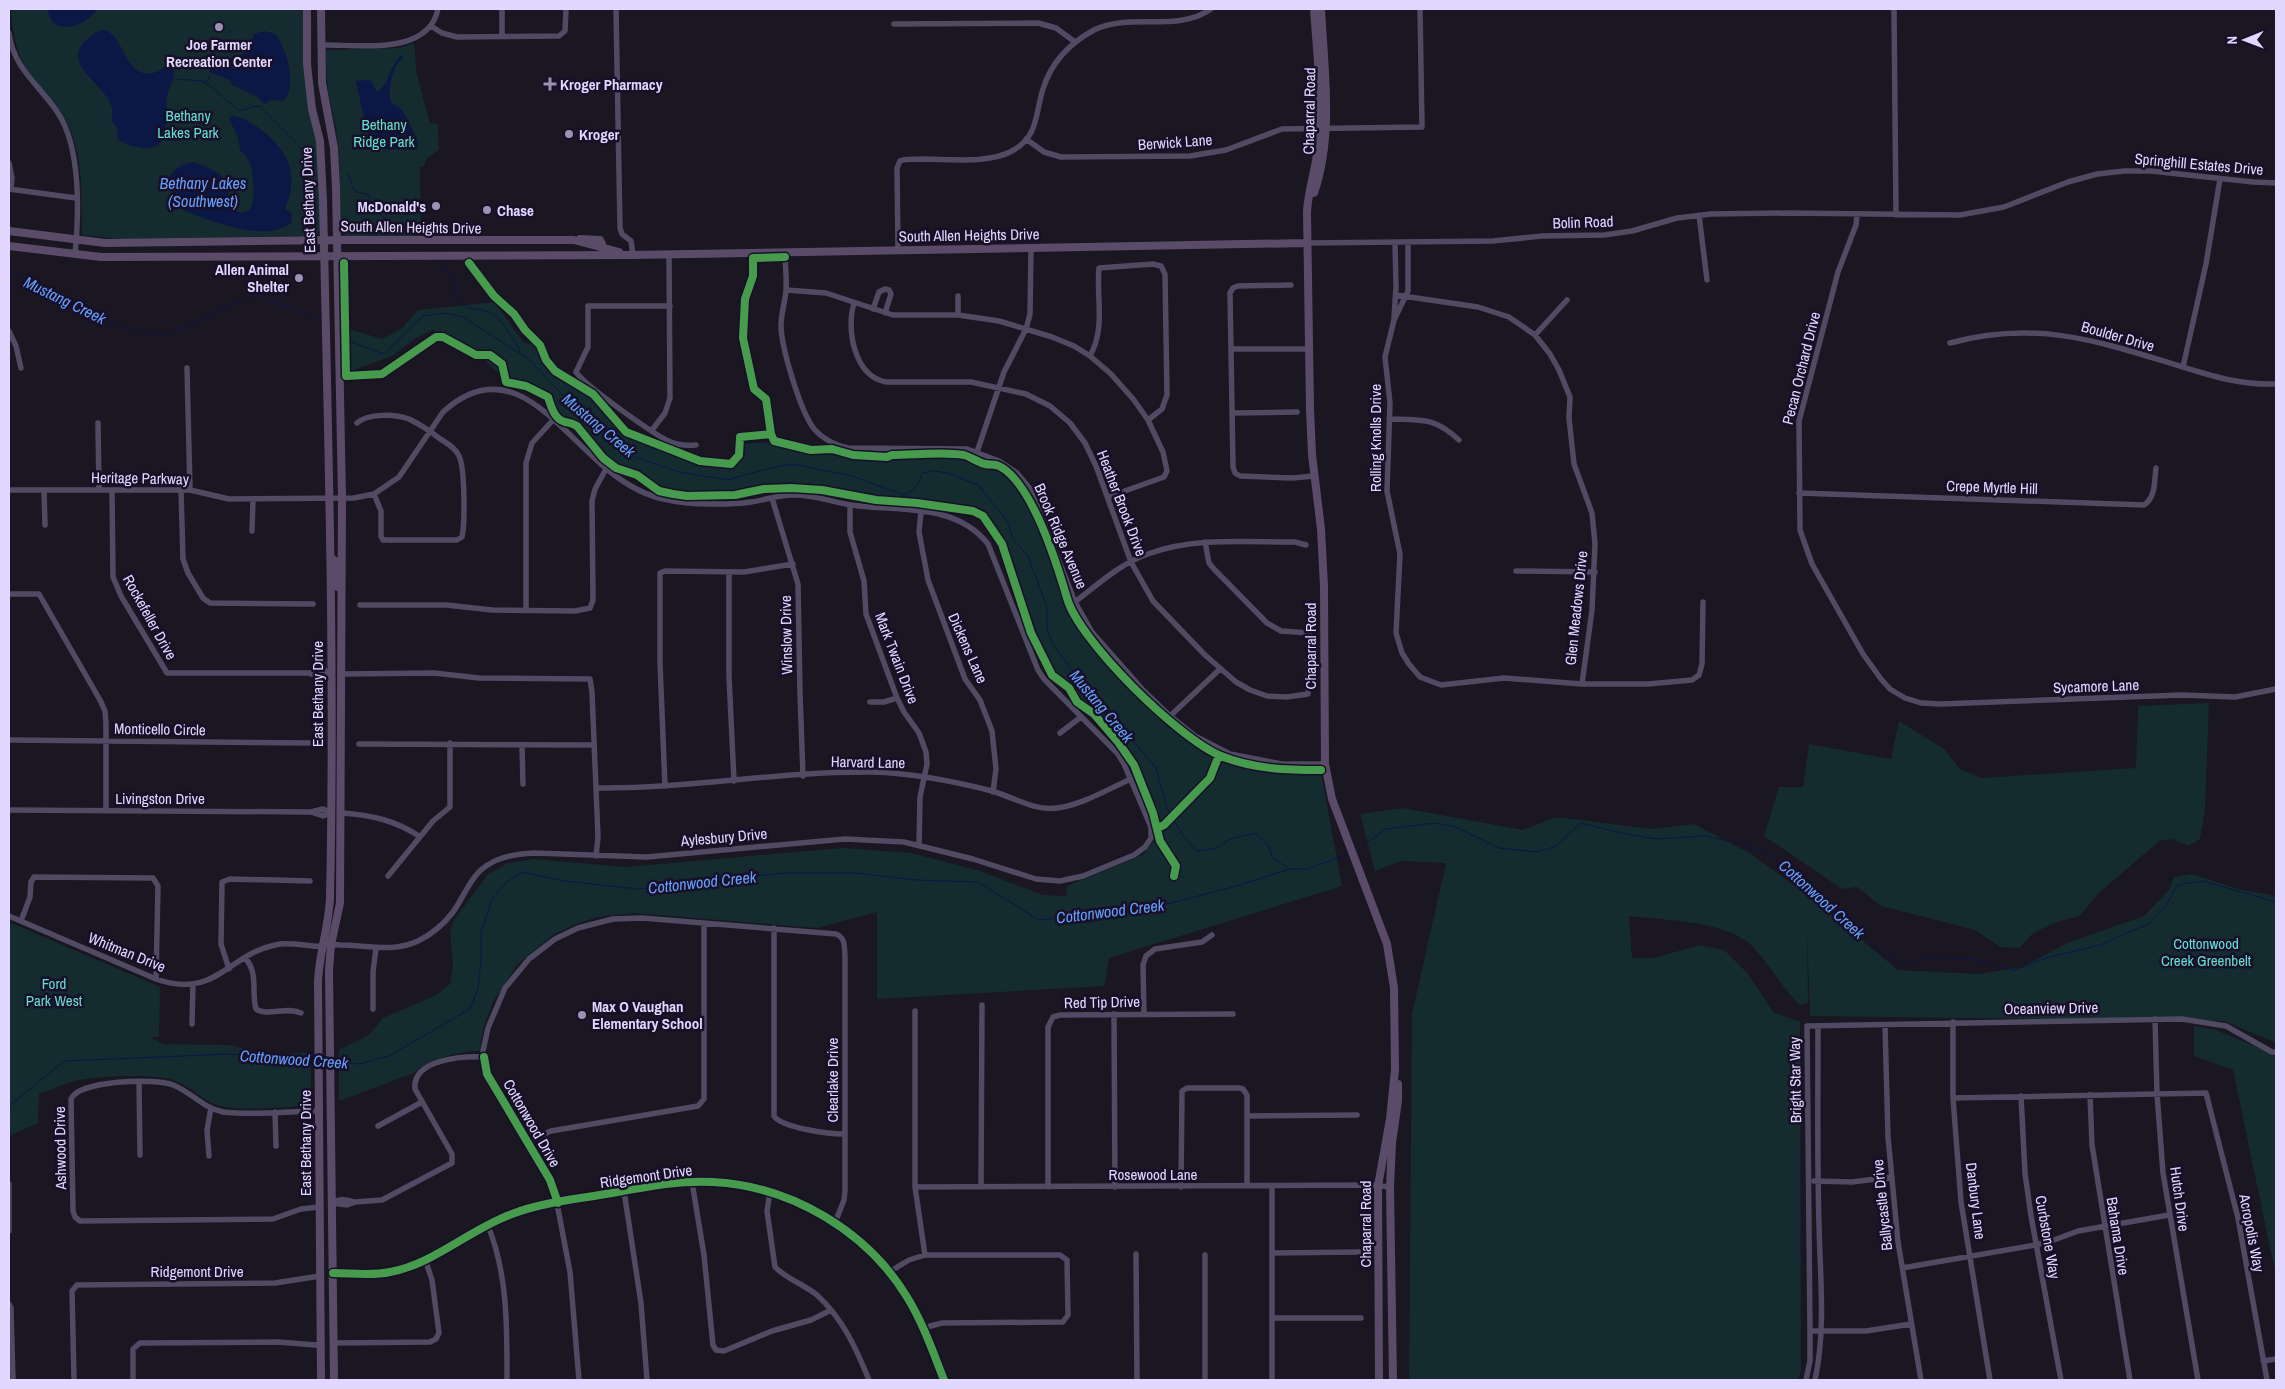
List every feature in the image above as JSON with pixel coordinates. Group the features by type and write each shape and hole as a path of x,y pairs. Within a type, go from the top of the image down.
{"main road":[{"name":"East Bethany Drive","path":"307,9 307,64 312,109 320,141 330,499 330,899 321,946 318,982 321,1380"},
{"name":"East Bethany Drive","path":"321,9 322,83 334,148 338,255 342,498 343,674 340,903 329,970 334,1380"},
{"name":"Chaparral Road","path":"1314,9 1322,127"},
{"name":"Chaparral Road","path":"1321,9 1322,127 1307,212 1310,409 1314,476 1321,529 1324,586 1325,764 1338,816 1384,936 1392,969 1395,1070 1398,1094 1392,1135 1390,1187 1393,1380"},
{"name":"South Allen Heights Drive","path":"9,231 105,243 324,240 574,240 632,255"},
{"path":"206,241 208,256"},
{"path":"465,241 465,255"},
{"name":"South Allen Heights Drive","path":"9,246 101,257 632,255 1308,244"},
{"path":"558,255 594,251 600,247"},
{"path":"330,558 333,559 336,565 338,593 343,608"},
{"path":"331,674 343,674"},
{"path":"330,813 342,813"},
{"name":"Chaparral Road","path":"1379,1380 1378,1186 1390,1120 1395,1070"},
{"path":"320,1207 332,1203"},
{"path":"320,1276 333,1273"},
{"path":"321,1344 334,1343"}],"street":[{"path":"321,46 408,42 431,26 438,9"},
{"path":"502,9 502,36"},
{"path":"431,26 442,33 457,37 558,36 564,33 566,9"},
{"path":"616,9 620,228 622,234 631,241 632,255"},
{"path":"898,250 897,168 900,162 996,158 1012,151 1026,139 1036,123 1042,92 1050,72 1075,42 1094,30 1111,24 1126,21 1185,20 1197,17 1211,9"},
{"name":"Berwick Lane","path":"1026,139 1044,152 1061,157 1184,156 1226,150 1277,130 1322,127 1422,127 1420,9"},
{"path":"1894,9 1896,216"},
{"path":"894,24 1038,22 1056,28 1075,42"},
{"path":"9,33 10,42 20,64 36,88 57,112 69,137 75,163 77,241 75,254"},
{"path":"9,163 12,178 10,189 76,198"},
{"name":"Springhill Estates Drive","path":"1857,215 1951,216 1993,210 2068,182 2114,172 2151,171 2276,183"},
{"path":"2183,367 2206,264 2220,179"},
{"name":"Bolin Road","path":"1308,244 1408,243 1613,234 1700,215 1779,213 1857,215"},
{"path":"1700,215 1707,280"},
{"name":"Pecan Orchard Drive","path":"1857,215 1856,225 1836,280 1800,415 1798,434 1799,523 1805,549 1868,662 1886,685 1900,695 1916,702"},
{"name":"Rolling Knolls Drive","path":"1395,243 1396,295 1394,320 1386,358 1390,396 1387,491 1397,535 1401,567 1396,619 1397,643 1414,671 1428,681 1438,684 1504,678 1582,684"},
{"name":"Rolling Knolls Drive","path":"1394,320 1408,291 1408,243"},
{"path":"977,452 1004,372 1026,329 1030,314 1031,249"},
{"name":"Brook Ridge Avenue","path":"785,252 786,290 781,324 783,344 806,416 814,429 831,443 848,448 967,449 999,461 1017,473 1031,490 1075,602 1092,632 1112,657 1170,716 1195,736 1230,754 1282,764 1325,764"},
{"path":"652,430 665,413 670,398 669,254"},
{"path":"1396,260 1408,260"},
{"path":"1090,356 1100,330 1100,266 1153,264 1161,266 1165,274 1167,394 1162,409 1148,420"},
{"path":"1291,285 1238,286 1233,288 1230,296 1233,467 1235,473 1240,476 1292,478 1314,476"},
{"path":"873,309 879,292 885,288 891,294 885,313"},
{"path":"786,290 822,292 885,313 910,316 958,315 999,321 1057,339 1090,356 1127,391 1148,420 1163,452 1167,471 1166,476 1108,497"},
{"name":"Glen Meadows Drive","path":"1396,295 1487,309 1509,317 1535,335 1555,361 1570,397 1568,418 1574,464 1592,513 1595,572 1582,684"},
{"path":"958,296 958,315"},
{"path":"1535,335 1567,300"},
{"name":"Heather Brook Drive","path":"854,303 850,321 853,340 865,371 875,379 886,382 971,382 1026,394 1050,406 1070,423 1085,443 1096,466 1131,562 1153,601 1220,669 1250,690 1267,696 1287,697 1308,694 1309,632 1281,631 1267,623 1213,568 1209,562 1205,542"},
{"path":"670,306 588,306 588,347 576,369 577,374 616,405 666,440 684,446 696,445"},
{"path":"9,331 16,346 21,368"},
{"name":"Boulder Drive","path":"1950,343 1988,335 2046,333 2081,338 2216,378 2257,384 2276,384"},
{"path":"1231,349 1309,349"},
{"path":"187,368 190,490"},
{"path":"357,423 361,419 394,416 408,419 430,432 454,449 462,464 463,534 461,538 383,540 381,536 381,511 374,494 399,477 430,432 450,406 470,393 486,389 518,394 532,401 606,469 642,492 667,500 686,502 748,502 795,494 850,505 887,507 950,516 966,523 981,535 998,565 1038,670 1118,754 1131,779"},
{"path":"1232,413 1297,412"},
{"path":"1389,419 1433,421 1449,430 1459,440"},
{"path":"526,610 526,463 532,443 553,420"},
{"path":"98,423 99,490"},
{"name":"Crepe Myrtle Hill","path":"1798,493 2144,505 2151,501 2156,468"},
{"path":"360,605 446,605 492,610 575,611 590,608 593,600 592,501 595,489 606,469"},
{"name":"Heritage Parkway","path":"9,490 190,490 219,498 253,499 330,499 374,494"},
{"path":"44,490 45,525"},
{"name":"Rockefeller Drive","path":"112,490 113,577 121,596 167,673 309,673 324,670 331,674"},
{"path":"181,490 183,559 204,600 210,604 313,604"},
{"name":"Winslow Drive","path":"772,498 798,584 804,776"},
{"path":"252,532 253,499"},
{"name":"Mark Twain Drive","path":"850,505 850,532 864,581 866,614 898,698 924,743 926,752 925,777 920,797 920,846"},
{"name":"Dickens Lane","path":"921,512 919,532 928,580 965,680 980,700 992,731 996,769 993,792"},
{"path":"1075,602 1131,562 1147,554 1169,548 1205,542 1295,542 1306,545"},
{"path":"665,786 660,672 659,576 661,572 729,573 755,571 793,564"},
{"path":"1516,571 1595,572"},
{"path":"729,573 729,676 734,782"},
{"path":"9,594 39,594 105,711 106,810"},
{"path":"1582,684 1648,684 1695,679 1702,664 1703,602"},
{"path":"1170,716 1220,669"},
{"path":"343,674 434,673 479,678 590,679 592,692 592,745 596,788 596,856"},
{"name":"Sycamore Lane","path":"1916,702 1948,704 2182,695 2235,697 2276,689"},
{"path":"870,702 884,702 898,698"},
{"path":"1060,733 1081,717"},
{"name":"Monticello Circle","path":"9,740 311,743"},
{"path":"359,744 592,745"},
{"path":"388,876 419,836 450,807 450,744"},
{"path":"522,746 523,784"},
{"name":"Harvard Lane","path":"596,788 665,786 873,772 925,777 993,792 1034,806 1056,808 1068,806 1131,779"},
{"name":"Aylesbury Drive","path":"321,946 376,948 404,946 427,937 437,930 454,911 470,882 485,866 515,854 647,857 845,839 880,840 920,846 1036,879 1060,882 1083,876 1134,855 1145,848 1151,838 1150,827 1131,779"},
{"name":"Livingston Drive","path":"9,810 311,812 323,816 330,813"},
{"path":"342,813 381,818 406,828 419,836"},
{"path":"21,921 30,897 32,879 37,876 150,878 156,880 158,886 156,979"},
{"path":"229,969 220,944 222,882 230,879 310,881"},
{"name":"Whitman Drive","path":"9,916 156,979 174,984 193,984 212,978 258,950 278,944 321,946"},
{"name":"Cottonwood Drive","path":"580,1380 570,1272 558,1203 550,1180 526,1142 488,1074 484,1057 488,1028 505,988 529,959 555,939 578,928 613,919 642,918 774,928 841,936"},
{"path":"526,1142 551,1131 702,1104 704,1099 704,923"},
{"path":"774,928 774,1116 780,1122 824,1133 844,1134"},
{"path":"1144,1014 1143,965 1146,956 1155,949 1202,942 1212,935"},
{"name":"Clearlake Drive","path":"835,1223 846,1190 844,1134 845,956 844,941 841,936"},
{"path":"373,1009 373,972 376,948"},
{"path":"245,958 255,982 256,1010 260,1012 290,1009 301,1014"},
{"path":"192,1024 193,984"},
{"path":"981,1187 982,1005"},
{"path":"915,1011 915,1187 925,1255"},
{"path":"1114,1014 1115,1187"},
{"name":"Red Tip Drive","path":"1048,1187 1049,1023 1053,1018 1060,1015 1233,1014"},
{"name":"Hutch Drive","path":"2155,1019 2159,1136 2168,1215 2198,1380"},
{"name":"Oceanview Drive","path":"1818,1026 2182,1019 2226,1026 2272,1052 2276,1052"},
{"name":"Danbury Lane","path":"1953,1022 1953,1098 1961,1202 1990,1380"},
{"name":"Ballycastle Drive","path":"1885,1025 1888,1136 1892,1178 1902,1268 1921,1380"},
{"name":"Bright Star Way","path":"1806,1380 1810,1360 1807,1026 1818,1026 1818,1181 1821,1331 1820,1358 1815,1380"},
{"path":"332,1203 337,1200 355,1202 382,1200 450,1165 453,1161 452,1154 422,1102 414,1083 421,1071 453,1057 484,1057"},
{"path":"139,1082 140,1156"},
{"name":"Ashwood Drive","path":"319,1111 236,1113 211,1108 172,1085 139,1082 104,1084 76,1092 72,1096 73,1211 75,1217 84,1221 273,1219 301,1209 320,1207"},
{"path":"1181,1187 1181,1095 1183,1089 1241,1088 1247,1094 1248,1186"},
{"name":"Acropolis Way","path":"2157,1094 2206,1093 2238,1218 2267,1380"},
{"path":"1953,1098 2157,1094"},
{"name":"Bahama Drive","path":"2090,1095 2092,1145 2103,1226 2130,1380"},
{"name":"Curbstone Way","path":"2021,1096 2025,1173 2035,1244 2061,1380"},
{"path":"378,1126 422,1102"},
{"path":"209,1156 207,1130 211,1108"},
{"path":"275,1112 276,1146"},
{"path":"1248,1116 1357,1115"},
{"path":"1809,1181 1852,1182 1892,1178"},
{"path":"692,1182 704,1256 715,1348 724,1351 772,1331 811,1320 831,1310"},
{"name":"Ridgemont Drive","path":"333,1273 384,1273 398,1270 425,1260 514,1213 558,1203 624,1191 692,1182 736,1184 770,1192 808,1208 835,1223 866,1248 889,1272 907,1298 923,1328 944,1380"},
{"path":"9,1184 9,1231"},
{"path":"1272,1186 1272,1380"},
{"name":"Rosewood Lane","path":"915,1187 1390,1187"},
{"path":"624,1191 641,1303 647,1380"},
{"path":"770,1192 767,1212 775,1267 811,1291 831,1310 853,1342 869,1380"},
{"path":"1902,1268 2035,1244 2054,1240 2078,1231 2168,1215"},
{"path":"488,1226 496,1246 504,1298 507,1380"},
{"path":"1272,1253 1359,1252"},
{"path":"1136,1254 1137,1380"},
{"path":"889,1272 909,1260 925,1255 1064,1256 1068,1262 1068,1315 1065,1321 942,1323 923,1328"},
{"path":"1205,1255 1205,1380"},
{"path":"334,1343 430,1342 436,1339 439,1333 434,1289 425,1260"},
{"name":"Ridgemont Drive","path":"74,1380 72,1291 75,1286 80,1284 275,1282 320,1276"},
{"path":"9,1304 11,1308 13,1380"},
{"path":"1272,1318 1361,1318"},
{"path":"1810,1331 1866,1331 1911,1324"},
{"path":"133,1380 133,1352 136,1345 140,1343 232,1342 321,1344"},
{"path":"2263,1361 2276,1359"}],"green space":[{"name":"Bethany Lakes Park","path":"11,9 304,9 318,147 321,230 314,235 301,236 121,239 82,235 80,168 74,142 63,115 28,72 20,56 14,38"},
{"name":"Bethany Ridge Park","path":"413,43 415,46 416,72 430,123 438,124 439,150 427,158 424,166 420,167 421,238 345,237 342,235 341,230 339,153 328,92 325,54 327,50 399,48"},
{"path":"495,302 523,342 537,346 547,366 575,387 592,394 623,434 696,462 730,466 741,455 742,444 770,442 792,448 827,447 851,453 962,453 997,463 1014,474 1028,491 1074,609 1110,658 1183,732 1213,750 1242,762 1278,769 1320,767 1342,886 1109,958 1104,986 877,999 877,912 817,928 634,913 597,917 554,934 517,965 493,1002 483,1029 480,1051 454,1054 436,1060 414,1073 339,1101 339,1050 369,1035 383,1018 436,995 450,984 453,965 450,931 454,920 488,874 508,863 533,859 626,867 842,848 911,853 980,871 1043,895 1066,896 1067,886 1143,855 1161,831 1135,764 1120,740 1093,711 1079,700 1063,679 1052,672 1003,544 984,514 971,508 806,487 770,487 742,492 671,492 603,456 581,430 563,418 554,408 549,396 526,384 506,380 483,359 433,330 416,338 392,356 348,372 346,328 382,339 402,328 418,310"},
{"path":"2209,703 2205,810 2200,839 2188,846 2172,839 2159,841 2098,894 2080,916 2057,922 2033,933 2019,948 2000,947 1975,930 1881,906 1857,887 1842,889 1764,836 1779,787 1803,787 1809,744 1891,759 1899,721 1944,749 1960,769 1981,778 2136,768 2138,706"},
{"name":"Cottonwood Creek Greenbelt","path":"1403,808 1523,830 1556,817 1652,829 1694,824 1751,854 1806,894 1898,970 1978,974 2022,967 2067,943 2144,916 2169,890 2174,877 2192,874 2238,889 2276,896 2276,1043 2224,1021 1810,1016 1807,931 1808,1003 1800,1005 1751,945 1740,937 1710,926 1629,916 1632,958 1654,958 1700,945 1724,950 1749,975 1773,1012 1800,1022 1801,1371 1798,1380 1409,1380 1412,1014 1446,863 1401,861 1375,871 1360,814"},
{"name":"Ford Park West","path":"9,922 160,987 159,1037 151,1037 163,1044 230,1045 257,1052 283,1054 310,1052 312,1106 253,1109 230,1108 214,1104 186,1086 165,1078 125,1076 84,1079 70,1082 39,1094 38,1123 9,1136"},
{"path":"2194,1026 2216,1030 2276,1055 2276,1276 2233,1070 2194,1056"}],"water":[{"path":"48,9 97,9 85,21 70,27 55,24 50,18"},
{"path":"105,30 112,34 136,70 144,73 153,73 168,67 174,71 167,97 165,133 158,145 150,148 139,147 125,144 118,139 117,127 111,121 112,109 108,99 84,71 79,62 79,52 85,41 97,32"},
{"path":"264,31 275,34 283,48 289,67 290,87 283,101 272,100 264,104 258,97 232,85 230,80 209,71 219,62 246,53 254,34"},
{"path":"402,55 403,58 396,65 390,86 390,99 393,104 403,111 413,131 418,143 414,150 385,149 368,136 356,81 370,80 377,92 385,84 394,64"},
{"name":"Bethany Lakes (Southwest)","path":"232,116 247,121 264,132 278,146 287,160 291,173 291,185 285,209 292,213 291,223 280,229 254,231 211,221 187,212 174,193 166,187 169,177 175,170 193,162 218,173 224,179 231,202 236,211 241,213 248,211 252,206 254,191 252,169 247,157 240,150 238,137 229,119"}],"waterway":[{"path":"204,82 210,76"},
{"path":"176,79 201,81 209,85 238,110 260,106 299,146 315,174"},
{"path":"348,173 354,191 369,195 373,209 400,230"},
{"path":"443,265 455,282 455,296 460,302 468,307 483,310 494,315 507,330 520,352"},
{"name":"Mustang Creek","path":"9,271 104,321 144,332 165,335 194,324 219,310 256,296 307,313 317,321"},
{"name":"Mustang Creek","path":"348,341 384,354 423,316 445,313 463,317 530,360 570,403 635,457 679,472 727,480 792,464 852,476 904,495 916,486 922,473 934,471 947,473 978,485 1008,522 1013,539 1028,556 1047,607 1047,629 1053,645 1091,695 1119,724 1156,768 1167,808 1183,836 1197,851 1217,848 1230,839 1255,833 1269,846 1272,858 1290,869"},
{"name":"Cottonwood Creek","path":"1355,852 1385,829 1436,823 1456,827 1499,848 1538,852 1556,846 1581,823 1656,839 1704,836 1741,843 1777,859 1875,946 1901,964 1935,957 1976,960 2014,970 2049,957 2100,945 2150,923 2167,904 2177,885 2203,881 2276,902"},
{"name":"Cottonwood Creek","path":"333,1062 359,1064 389,1056 470,1009 478,989 481,962 481,932 492,899 507,882 522,872 565,881 637,889 785,873 855,873 916,880 978,882 1039,920 1151,908 1233,887 1290,869 1307,869 1349,854"},
{"name":"Cottonwood Creek","path":"9,1106 64,1061 229,1054 316,1060"}],"cycle path":[{"path":"785,257 753,258 753,276 745,299 743,338 754,389 766,399 771,434 774,441 811,450 832,449 853,455 887,457 892,455 956,454 967,456 985,464 999,466 1011,475 1022,489 1042,525 1075,616 1110,662 1157,710 1203,746 1221,756 1257,766 1321,770"},
{"path":"344,263 346,376 382,374 436,337 443,337 476,355 490,355 502,364 506,382 526,386 548,397 558,418 577,426 603,458 616,468 637,475 659,491 687,496 735,495 764,489 822,490 876,500 917,503 973,511 983,516 1002,544 1031,633 1052,675 1069,688 1077,702 1094,714 1118,742 1134,765 1153,813 1160,841 1176,866 1174,876"},
{"path":"469,263 494,296 514,314 525,330 540,345 546,360 555,371 593,394 626,432 700,461 731,464 739,455 740,437 771,434"},
{"path":"1158,828 1164,825 1210,778 1219,755"},
{"path":"484,1057 487,1074 550,1180 558,1203"},
{"path":"333,1273 376,1274 406,1268 422,1262 497,1220 524,1210 549,1204 675,1183 713,1182 742,1185 771,1192 824,1216 849,1233 871,1252 890,1273 913,1307 944,1380"}],"place":[{"name":"Joe Farmer Recreation Center","path":"219,27"},
{"name":"Kroger Pharmacy","path":"550,84"},
{"name":"Kroger","path":"569,134"},
{"name":"McDonald's","path":"436,206"},
{"name":"Chase","path":"487,210"},
{"name":"Allen Animal Shelter","path":"299,278"},
{"name":"Max O Vaughan Elementary School","path":"582,1015"}]}
